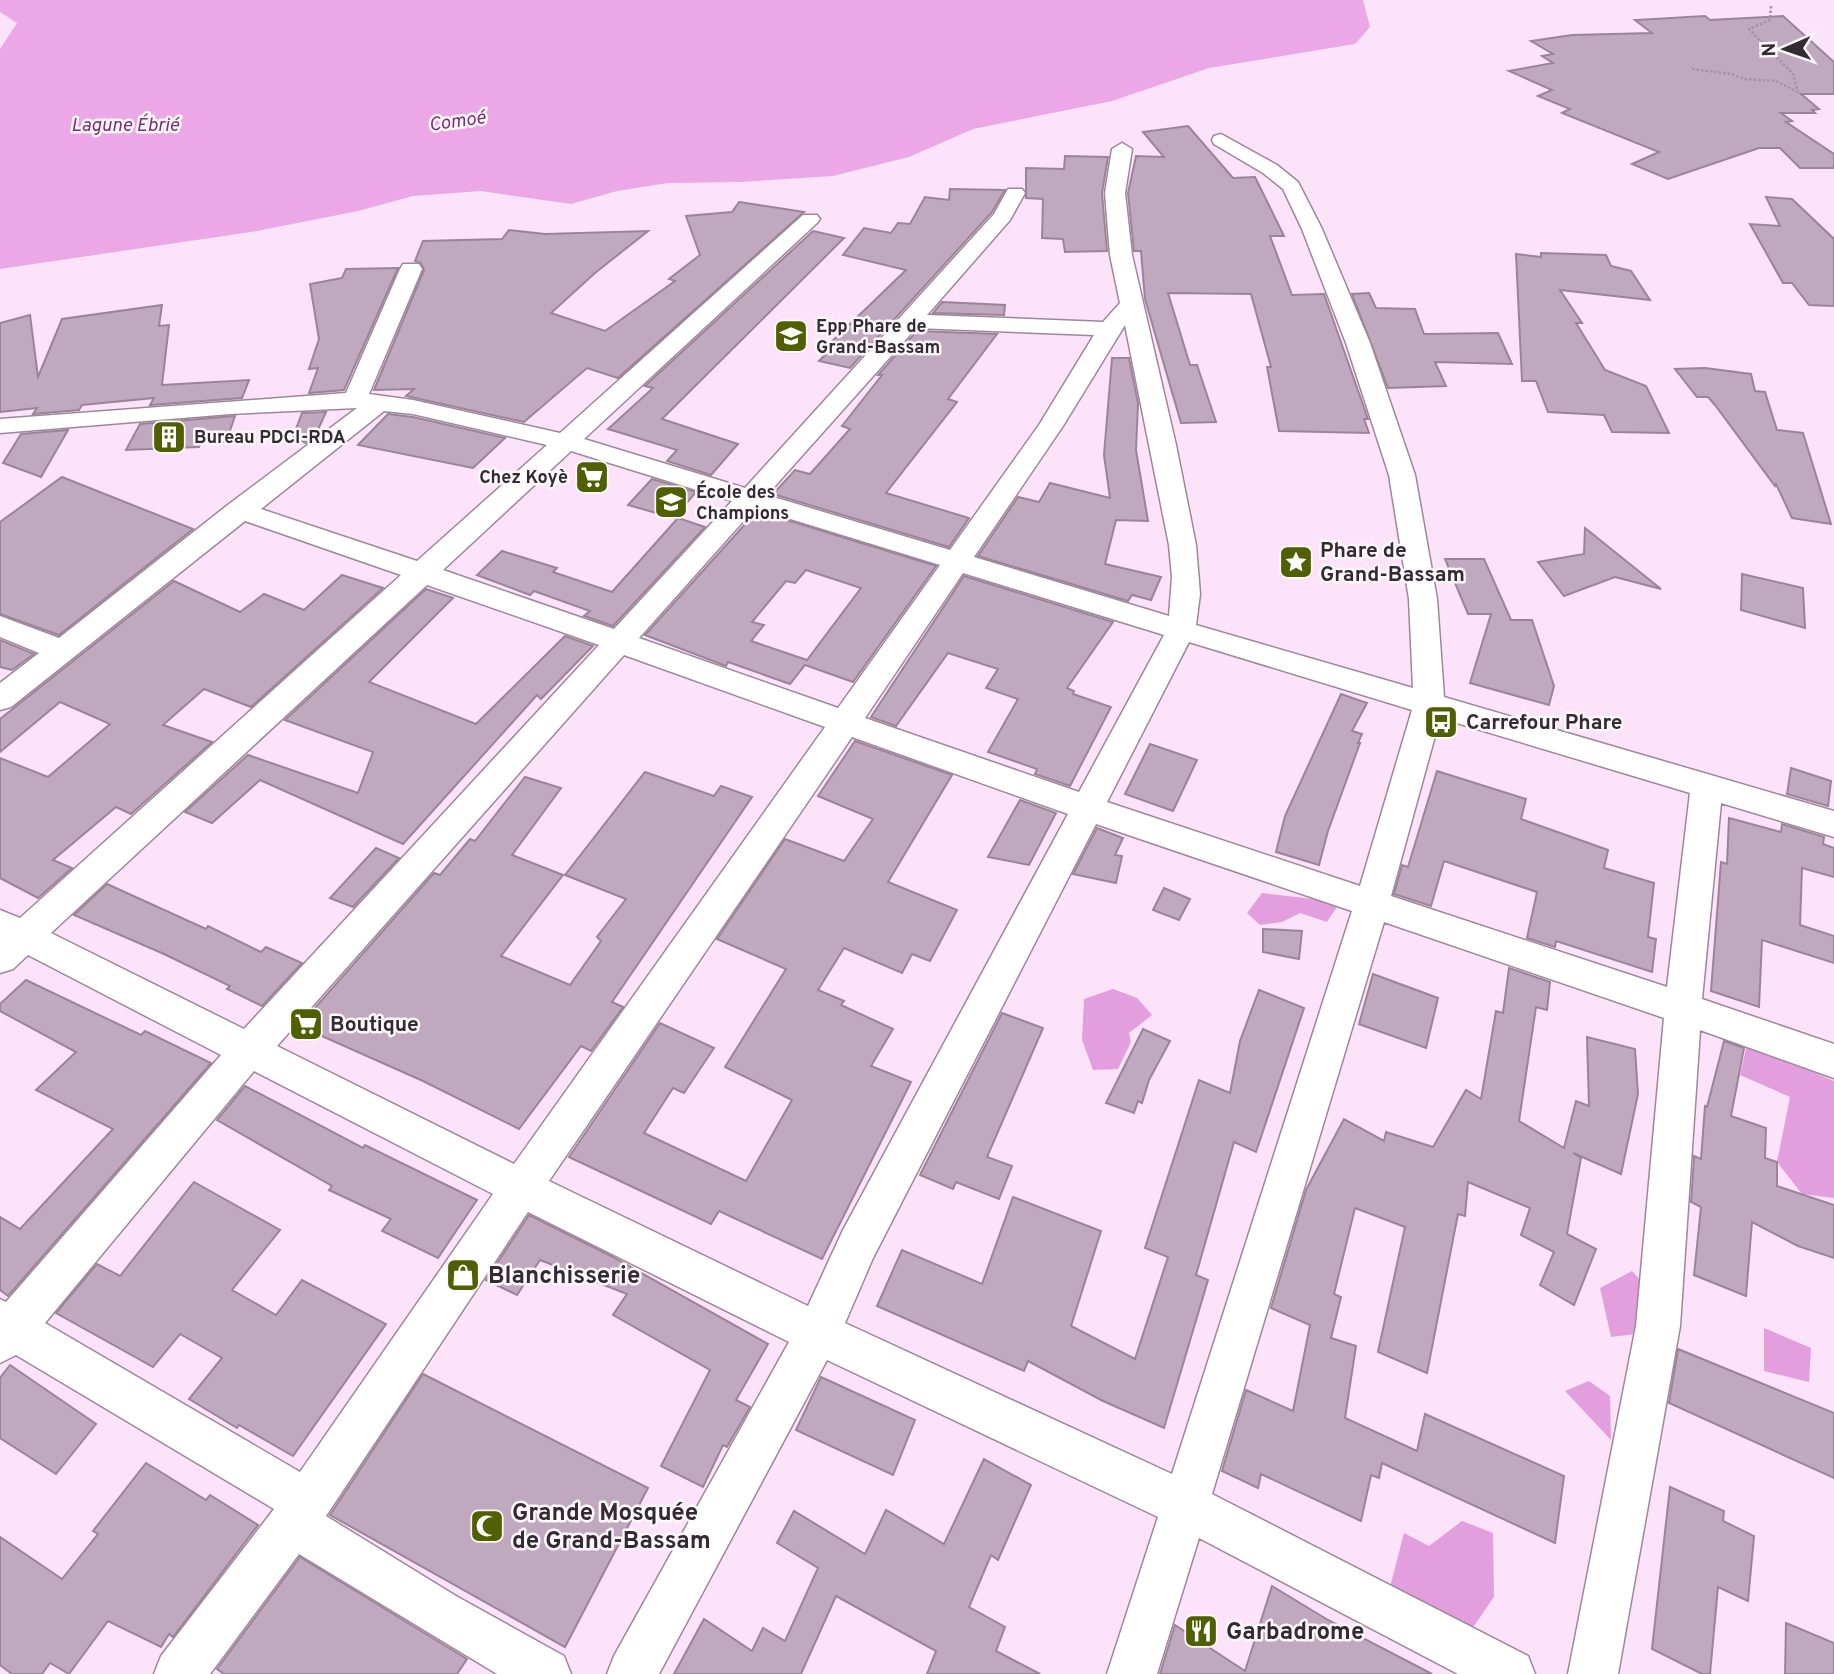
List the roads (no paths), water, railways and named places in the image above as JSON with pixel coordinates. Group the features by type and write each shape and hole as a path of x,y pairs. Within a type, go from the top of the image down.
{"street":[{"path":"1132,1674 1371,906 1429,704 1423,599 1402,475 1358,343 1312,229 1291,186 1270,169 1221,140"},
{"path":"632,1674 818,1333 858,1244 1181,630 1188,599 1187,564 1162,433 1120,316 1121,255 1115,193 1122,149"},
{"path":"546,1674 439,1613 300,1512 254,1468 4,1330 247,1052 910,321 1003,216 1015,192"},
{"path":"810,219 8,939 247,1052 818,1333 1185,1505 1510,1674"},
{"path":"0,699 239,510 368,401 411,269"},
{"path":"910,321 1120,316"},
{"path":"179,1674 300,1512 521,1188 1051,426 1120,316"},
{"path":"0,426 230,407 368,401 413,407 564,441 1181,630 1834,824"},
{"path":"239,510 421,571 1371,906 1683,1008 1834,1061"},
{"path":"0,626 61,650"},
{"path":"1593,1674 1658,1326 1683,1008 1707,785"}],"water":[{"name":"Lagune Ébrié","path":"0,0 1363,0 1370,27 1355,44 1209,68 1112,101 973,129 909,157 833,176 668,183 617,191 571,204 481,191 413,196 358,211 257,231 0,269 0,49 17,23 0,12"}],"place":[{"name":"Epp Phare de Grand-Bassam","path":"791,336"},
{"name":"Bureau PDCI-RDA","path":"169,437"},
{"name":"Chez Koyè","path":"592,477"},
{"name":"École des Champions","path":"671,502"},
{"name":"Phare de Grand-Bassam","path":"1296,562"},
{"name":"Carrefour Phare","path":"1441,722"},
{"name":"Boutique","path":"306,1024"},
{"name":"Blanchisserie","path":"463,1275"},
{"name":"Grande Mosquée de Grand-Bassam","path":"487,1526"},
{"name":"Garbadrome","path":"1201,1631"}],"water label":[{"name":"Comoé","path":"457,120"}]}
